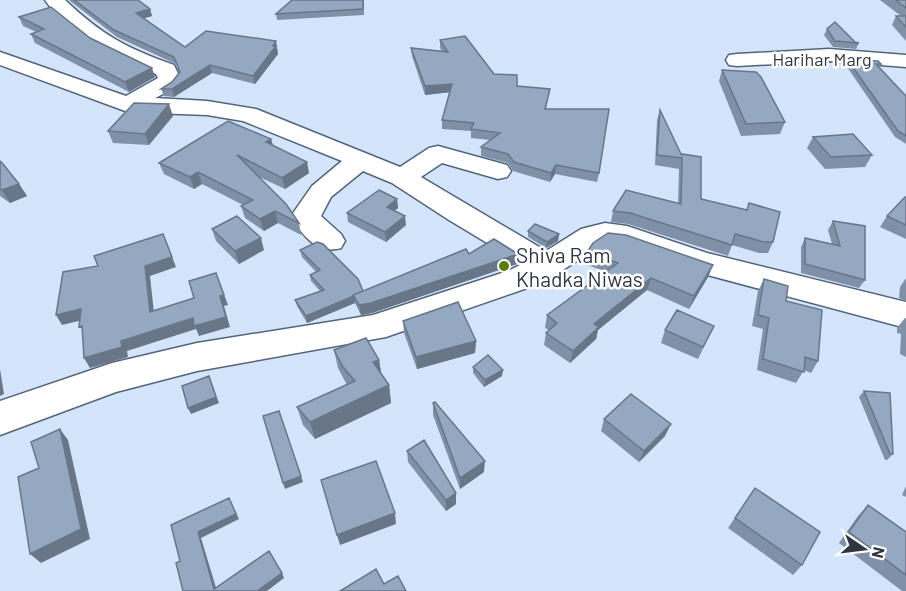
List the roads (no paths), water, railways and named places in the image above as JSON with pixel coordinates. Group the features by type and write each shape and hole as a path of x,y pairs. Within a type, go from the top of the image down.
{"street":[{"path":"54,0 85,30 126,55 166,70 169,78 167,82 128,105"},
{"name":"Harihar Marg","path":"737,60 828,55 906,61"},
{"path":"0,58 128,105 198,106 270,121 402,177 459,214 547,265"},
{"path":"402,177 438,154 498,171"},
{"path":"330,241 312,226 306,216 309,206 317,195 360,160"},
{"path":"0,418 112,378 197,357 375,328 519,279 547,265 592,236 605,233 627,236 700,262 906,315"}],"place":[{"name":"Shiva Ram Khadka Niwas","path":"504,266"}]}
